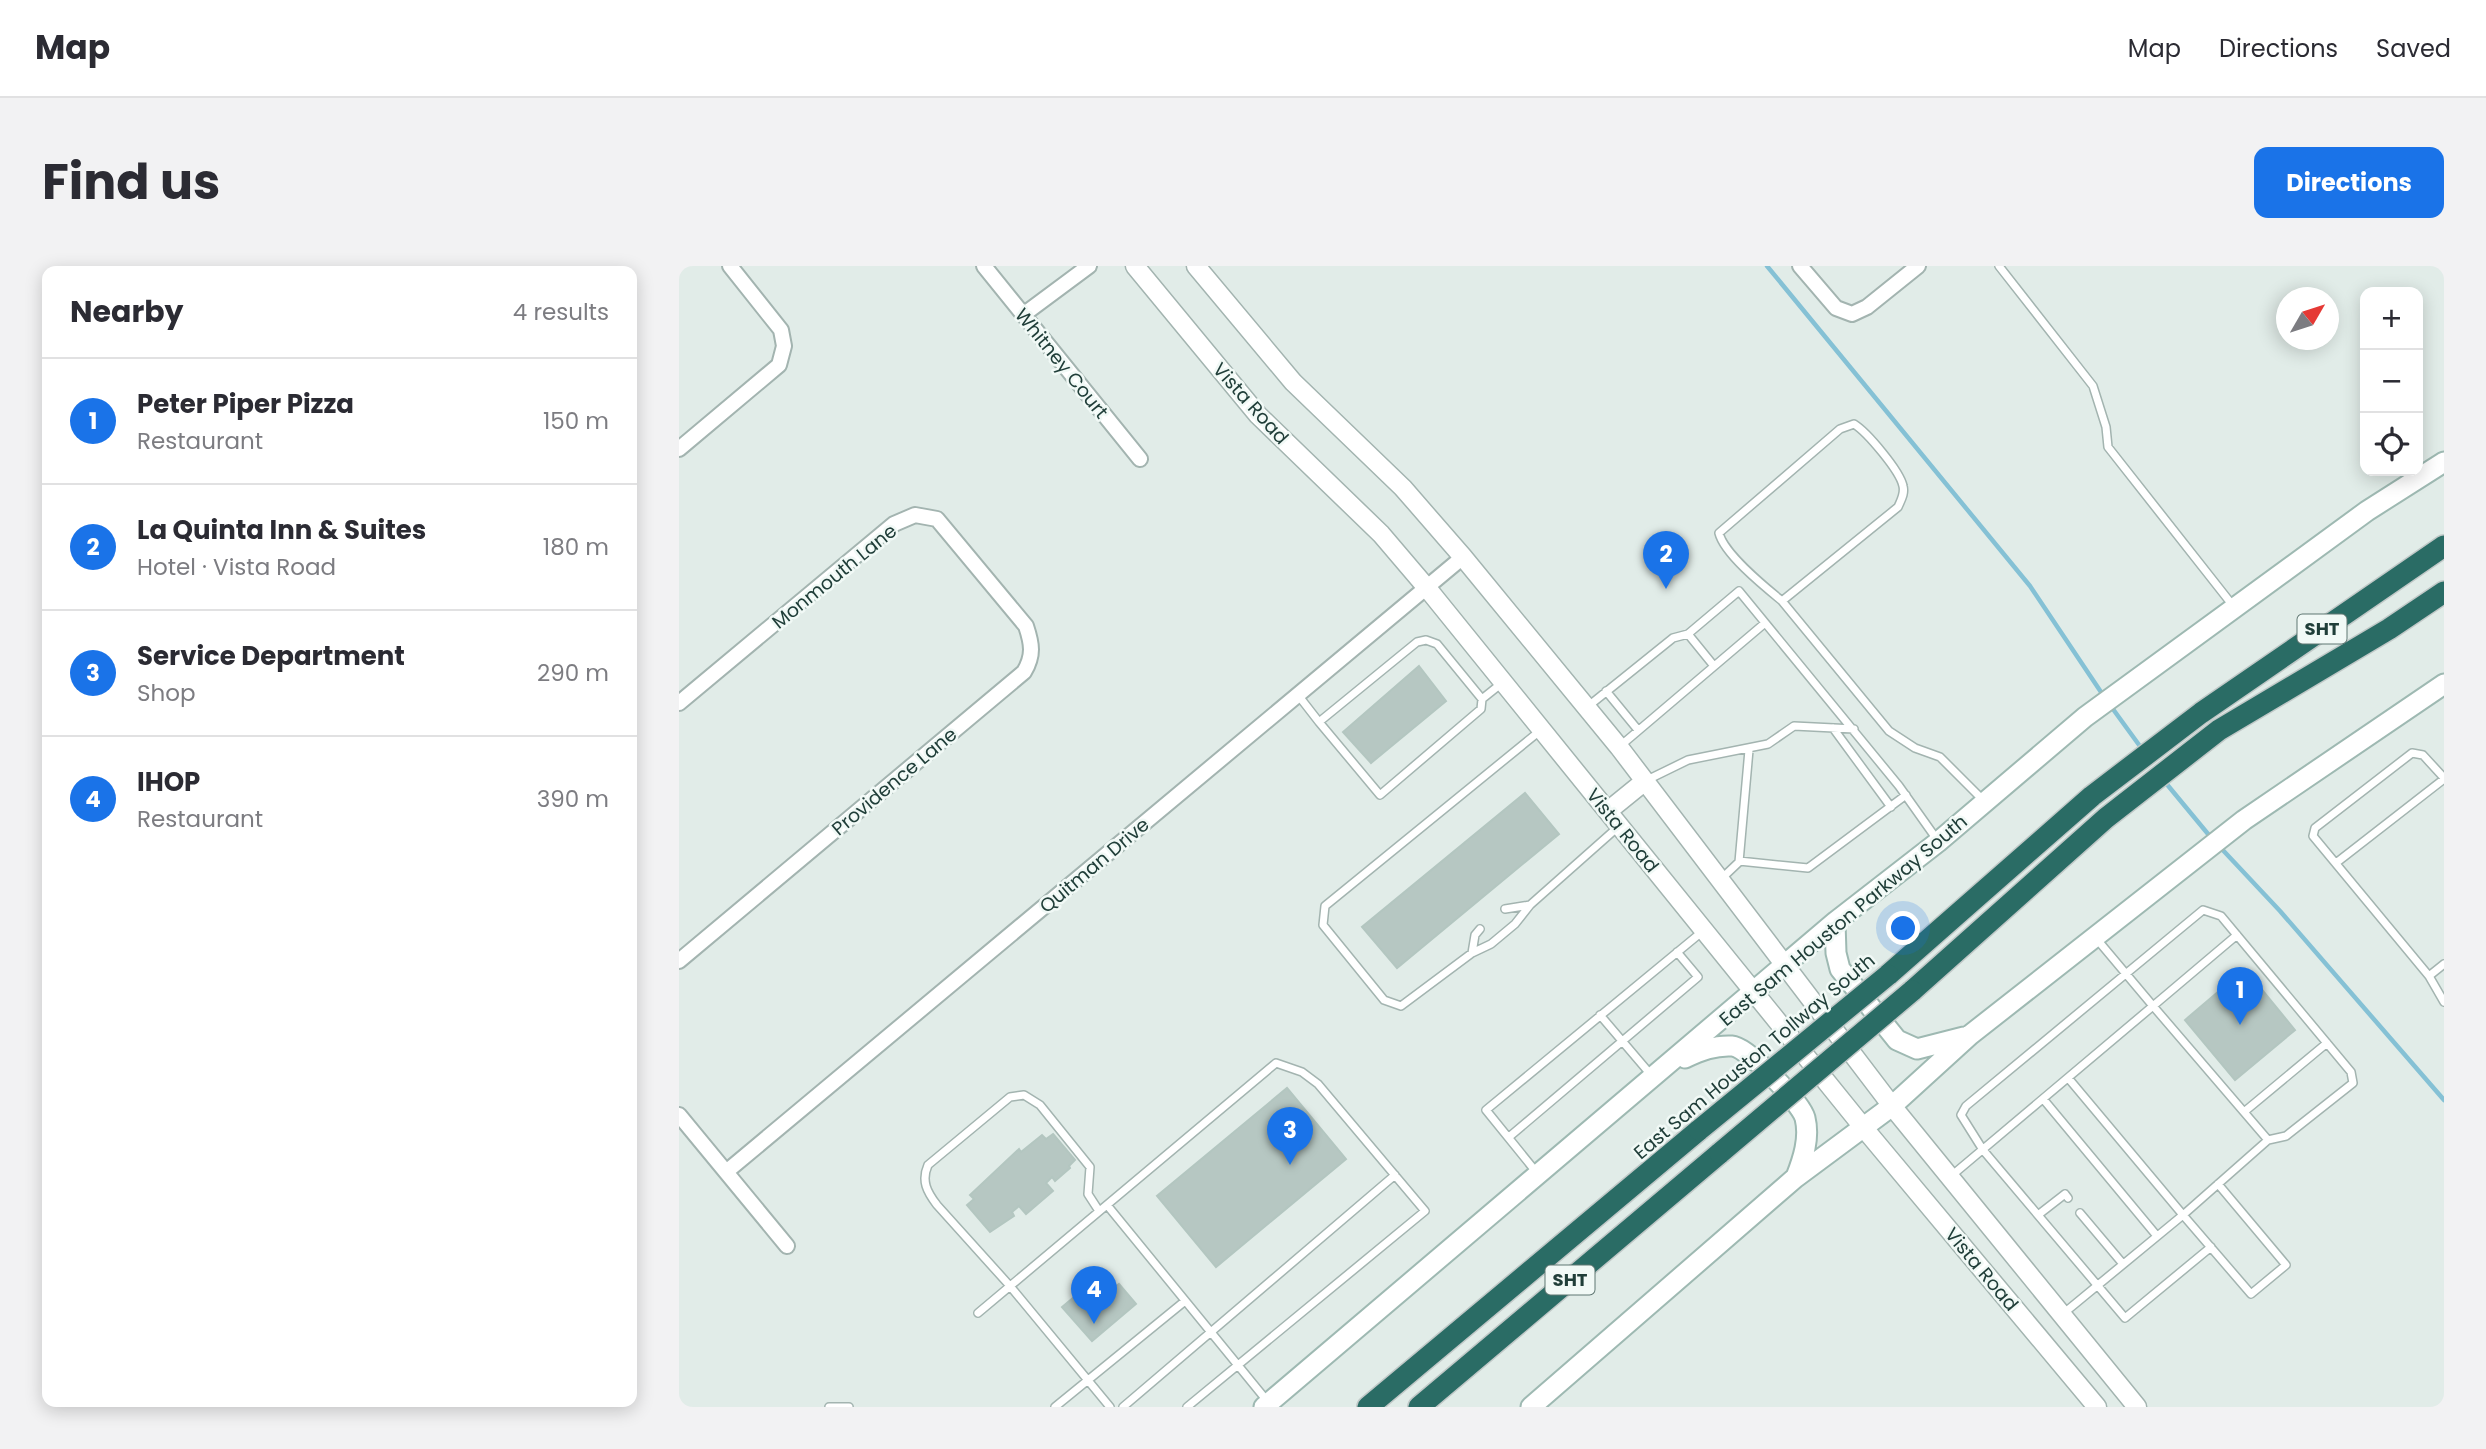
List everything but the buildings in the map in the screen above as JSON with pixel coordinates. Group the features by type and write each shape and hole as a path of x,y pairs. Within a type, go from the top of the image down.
{"highway":[{"name":"East Sam Houston Tollway South","path":"1368,1407 1888,975 2092,796 2200,713 2444,546"},
{"name":"SHT","path":"1419,1407 1912,991 2106,818 2219,730 2389,629 2442,594"}],"main road":[{"name":"East Sam Houston Parkway South","path":"1267,1405 1537,1174 1755,993 1785,964 1938,842 2085,717 2367,511 2444,462"},
{"path":"1531,1407 1795,1178 1892,1106 1969,1035 2244,820 2444,684"},
{"path":"1835,922 1836,953 1840,969 1897,1040 1917,1049 1969,1035"},
{"path":"1670,1064 1706,1049 1734,1046 1750,1054 1804,1115 1807,1135 1795,1178"}],"street":[{"name":"Whitney Court","path":"984,266 1140,459"},
{"path":"1023,315 1089,266"},
{"name":"Vista Road","path":"1135,266 1258,415 1381,534 1427,588 1619,826 1706,929 1863,1127 2097,1407"},
{"name":"Vista Road","path":"1196,266 1293,382 1403,488 1463,557 1619,747 1949,1178 2137,1407"},
{"path":"1800,266 1836,309 1852,314 1867,307 1918,266"},
{"path":"679,449 779,365 784,346 781,330 733,270"},
{"name":"Monmouth Lane","path":"679,703 894,524 915,515 937,519 986,577"},
{"name":"Quitman Drive","path":"726,1172 1463,557"},
{"name":"Providence Lane","path":"679,961 1024,672 1031,660 1033,645 1026,626 986,577"},
{"path":"1608,811 1645,781"},
{"path":"679,1115 787,1247"},
{"path":"2038,1336 2061,1315"}],"lane":[{"path":"1999,266 2093,386 2106,427 2108,447 2234,607"},
{"path":"1782,601 1898,507 1903,497 1904,488 1900,478 1864,430 1854,425 1840,429 1719,533 1727,547 1761,584 1782,601 1889,731 1915,748 1940,758 1985,802"},
{"path":"1586,708 1673,638 1688,634 1739,591 1854,729 1906,795 1938,842"},
{"path":"1619,747 1765,623"},
{"path":"1688,634 1714,666"},
{"path":"1298,695 1319,722 1380,795 1481,709 1482,699 1437,644 1426,640 1417,642 1319,722"},
{"path":"1482,699 1503,682"},
{"path":"1607,691 1638,730"},
{"path":"1645,781 1688,760 1749,750 1767,744 1794,726 1854,729"},
{"path":"1833,728 1891,807"},
{"path":"1542,729 1325,906 1323,925 1384,1000 1401,1006 1472,953 1491,944 1515,924 1530,905 1619,826"},
{"path":"1719,881 1739,861 1749,750"},
{"path":"2336,863 2444,779 2423,755 2412,753 2315,828 2313,836 2430,976 2444,1002"},
{"path":"1739,861 1808,868 1906,795"},
{"path":"1505,909 1530,905"},
{"path":"2061,1315 2097,1286 2183,1215 2268,1140 2286,1136 2353,1083 2351,1072 2221,916 2203,910 1966,1106 1961,1115 1964,1125 1983,1150 2097,1286 2125,1318 2211,1247"},
{"path":"1472,953 1472,945 1480,929"},
{"path":"1537,1174 1486,1110 1706,929"},
{"path":"1949,1178 2237,935"},
{"path":"2095,937 2268,1140"},
{"path":"1509,1137 1698,977 1677,952"},
{"path":"2430,976 2444,964"},
{"path":"1600,1015 1654,1077"},
{"path":"2244,1112 2327,1043"},
{"path":"978,1313 1276,1063 1302,1072 1318,1084 1425,1211 1187,1407"},
{"path":"2069,1079 2251,1294 2286,1265 2218,1185"},
{"path":"1099,1212 1088,1194 1090,1167 1040,1105 1033,1099 1017,1094 928,1165 924,1182 937,1205 1010,1286 1110,1407"},
{"path":"2044,1100 2157,1236"},
{"path":"1123,1407 1395,1175"},
{"path":"2038,1216 2065,1194 2068,1198"},
{"path":"1107,1205 1238,1365 1267,1405"},
{"path":"2080,1213 2123,1264"},
{"path":"1055,1407 1185,1301"},
{"path":"829,1407 849,1407"}],"waterway":[{"path":"1767,266 2030,586 2105,698"},
{"path":"2110,705 2142,749"},
{"path":"2165,782 2213,840"},
{"path":"2219,846 2280,911 2444,1100"}],"place":[{"name":"La Quinta Inn & Suites","path":"1666,589"},
{"name":"Peter Piper Pizza","path":"2240,1025"},
{"name":"Service Department","path":"1290,1165"},
{"name":"IHOP","path":"1094,1324"}]}
